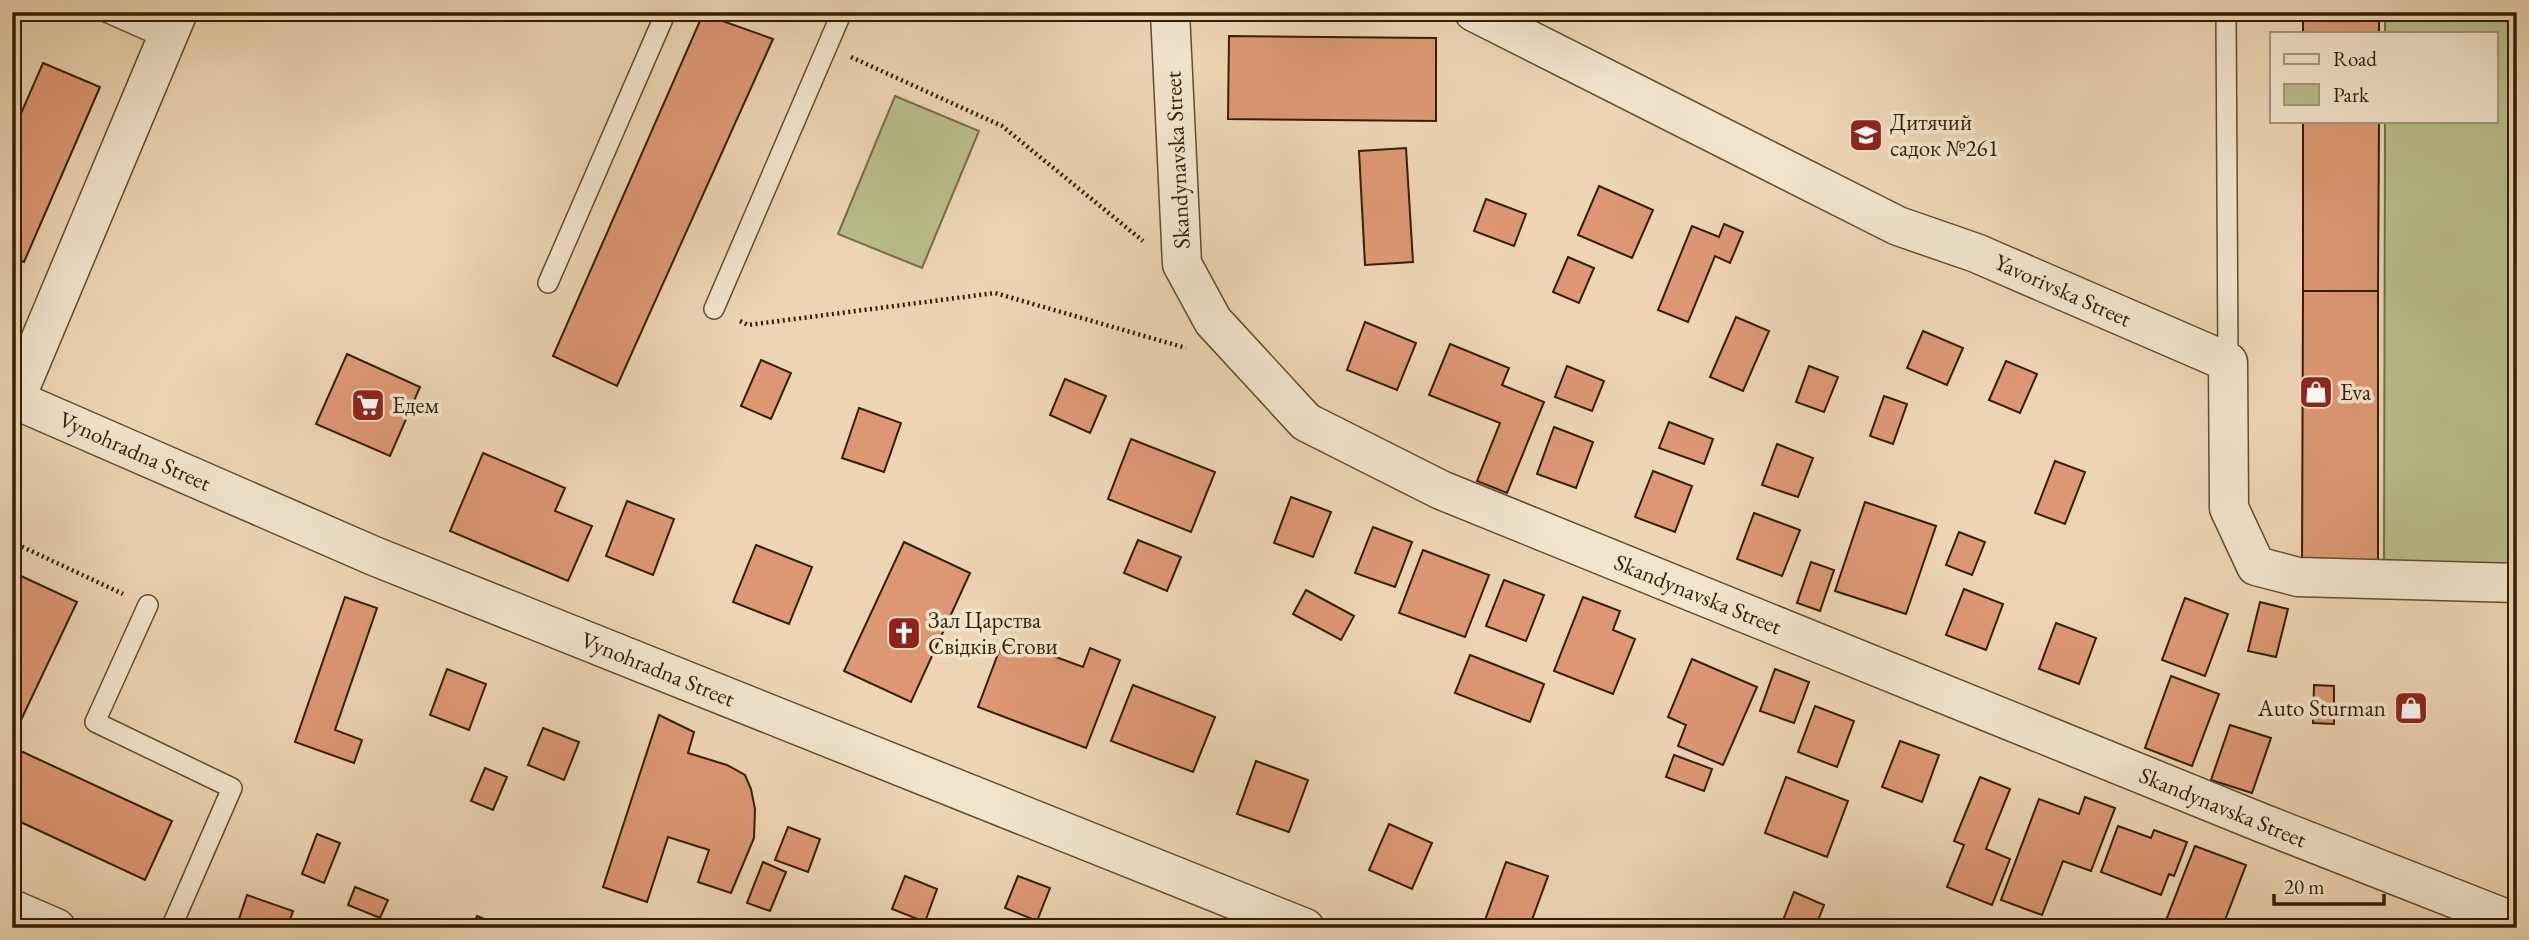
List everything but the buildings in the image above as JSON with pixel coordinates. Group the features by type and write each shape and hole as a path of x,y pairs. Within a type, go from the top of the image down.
{"street":[{"name":"Skandynavska Street","path":"1170,12 1182,264 1213,321 1306,422 1441,489 2262,823 2517,923"},
{"name":"Yavorivska Street","path":"1474,12 1898,226 1976,253 2228,362"},
{"path":"14,403 173,26"},
{"path":"2228,362 2229,508 2256,566 2298,577 2517,583"},
{"name":"Vynohradna Street","path":"14,403 374,556 1306,928"},
{"path":"12,909 56,928"}],"lane":[{"path":"106,12 173,26"},
{"path":"548,283 666,12"},
{"path":"714,309 842,12"},
{"path":"2226,12 2228,362"},
{"path":"148,605 95,722 232,788 171,928"}],"path":[{"path":"828,46 1002,126 1168,262 1182,264"},
{"path":"714,309 748,325 995,293 1231,361 1244,356"},
{"path":"12,542 148,605"}],"green space":[{"path":"2385,12 2517,12 2517,383 2513,569 2384,565 2385,122 2498,122 2498,32 2385,32"},
{"path":"895,96 979,131 922,268 838,234"}],"place":[{"name":"Дитячий садок №261","path":"1866,135"},
{"name":"Eva","path":"2316,392"},
{"name":"Едем","path":"368,405"},
{"name":"Зал Царства Свідків Єгови","path":"904,633"},
{"name":"Auto Sturman","path":"2411,708"}]}
